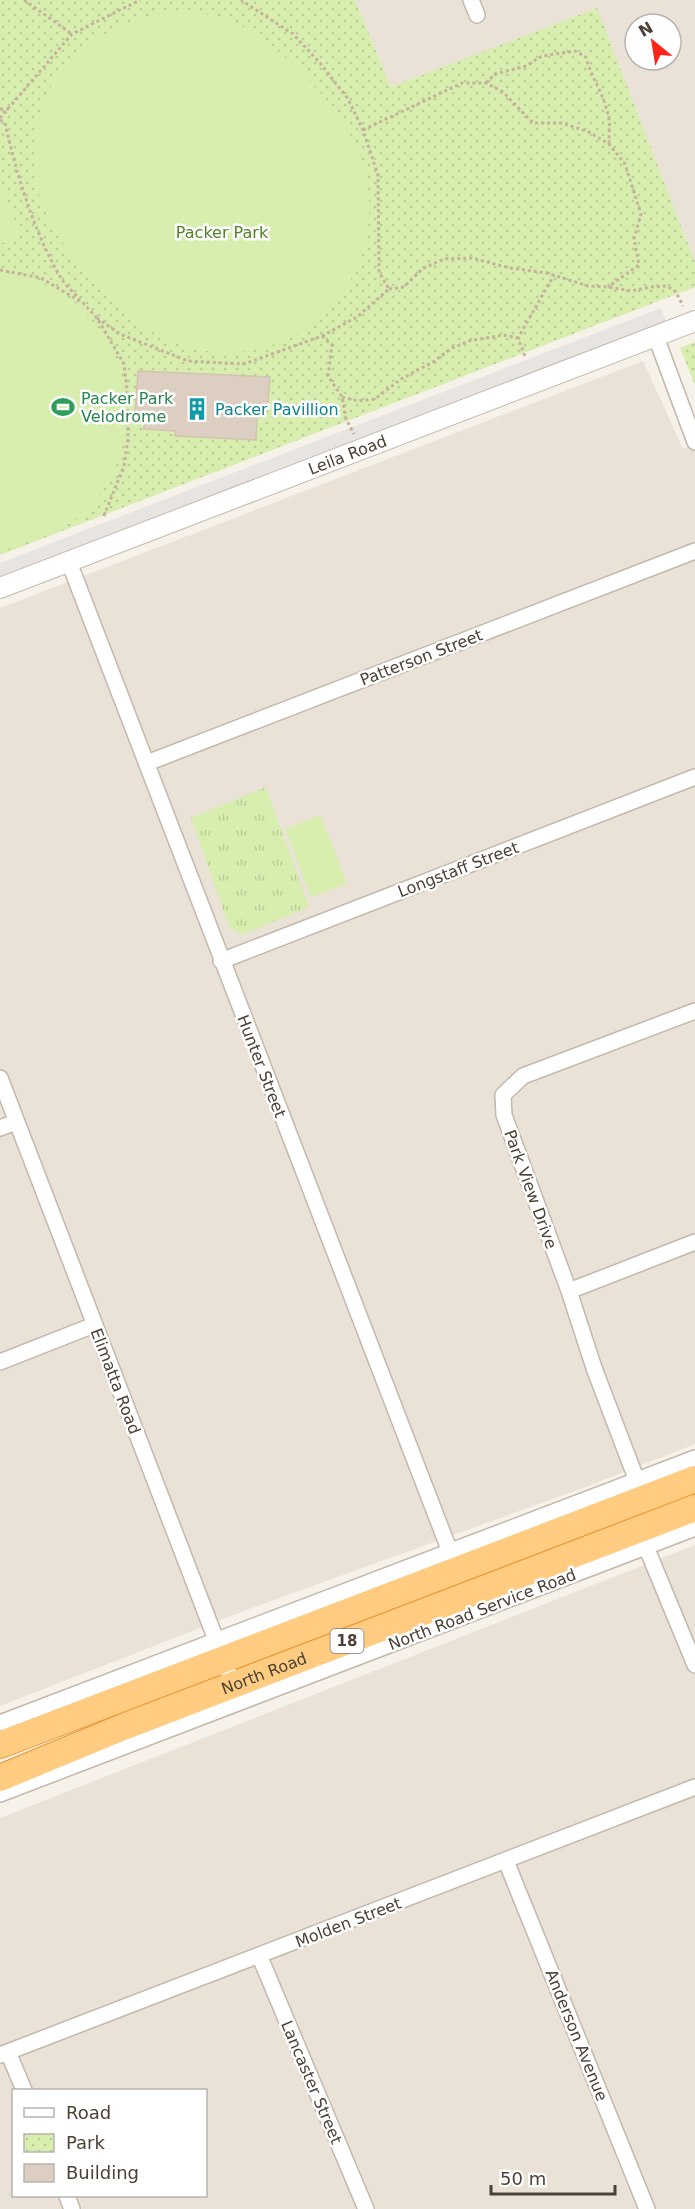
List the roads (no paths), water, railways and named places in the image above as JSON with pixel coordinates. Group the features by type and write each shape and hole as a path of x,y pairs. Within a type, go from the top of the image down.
{"highway":[{"name":"North Road","path":"0,1745 220,1650 453,1561 628,1505 695,1479"},
{"path":"628,1505 643,1538"},
{"name":"North Road","path":"0,1778 233,1684 643,1538 695,1508"}],"street":[{"path":"471,0 477,15"},
{"name":"Leila Road","path":"0,588 692,322"},
{"path":"656,337 695,442"},
{"name":"Patterson Street","path":"147,763 695,551"},
{"name":"Hunter Street","path":"69,562 453,1561"},
{"name":"Longstaff Street","path":"222,961 695,777"},
{"name":"Park View Drive","path":"637,1481 594,1368 569,1291 504,1115 503,1095 523,1077 695,1011"},
{"name":"Elimatta Road","path":"0,1078 233,1684"},
{"path":"0,1128 16,1122"},
{"path":"569,1291 695,1242"},
{"path":"0,1362 94,1325"},
{"path":"453,1561 695,1458"},
{"name":"North Road Service Road","path":"0,1794 643,1538 695,1528"},
{"path":"643,1538 695,1665"},
{"path":"0,1723 220,1650"},
{"name":"Molden Street","path":"4,2054 695,1788"},
{"name":"Anderson Avenue","path":"506,1862 647,2209"},
{"name":"Lancaster Street","path":"259,1955 366,2209"},
{"path":"4,2054 23,2089"}],"place":[{"name":"Packer Park Velodrome","path":"63,407"},
{"name":"Packer Pavillion","path":"197,409"}],"park label":[{"name":"Packer Park","path":"222,232"}]}
